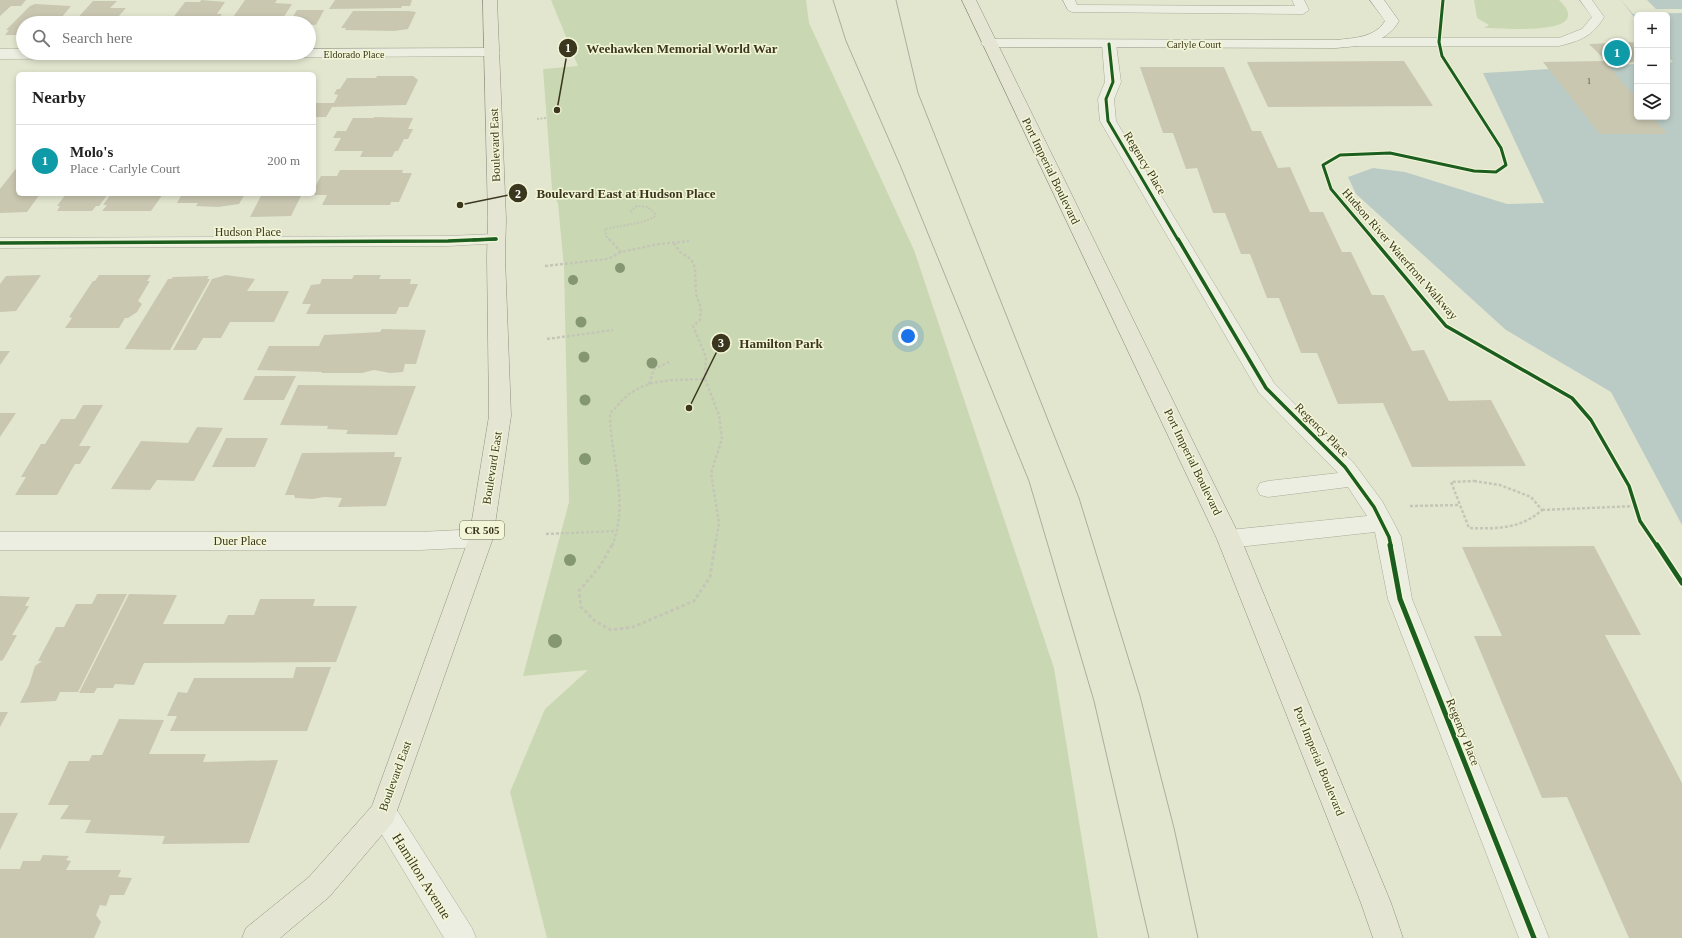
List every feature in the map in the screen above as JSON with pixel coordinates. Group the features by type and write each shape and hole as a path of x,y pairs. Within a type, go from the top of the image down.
{"main road":[{"name":"Boulevard East","path":"257,938 319,886 383,813 481,538 500,416 490,0"},
{"name":"Port Imperial Boulevard","path":"969,0 988,43 1229,539 1376,903 1388,938"}],"street":[{"name":"Carlyle Court","path":"988,43 1328,44 1356,42 1376,37 1388,29 1392,21 1378,0"},
{"name":"Regency Place","path":"1109,44 1113,82 1106,99 1108,121 1266,388 1345,467 1379,515 1389,537 1400,599 1534,938"},
{"name":"Eldorado Place","path":"316,53 492,53"},
{"name":"Eldorado Place","path":"0,54 16,54"},
{"name":"Hudson Place","path":"0,243 448,241 496,239"},
{"path":"1268,489 1354,479"},
{"path":"1229,539 1379,515"},
{"name":"Duer Place","path":"0,541 420,541 481,538"},
{"name":"Hamilton Avenue","path":"383,813 462,938"}],"lane":[{"path":"1069,0 1072,8 1151,4 1226,5 1303,10 1298,0"},
{"path":"1356,42 1559,42 1582,36 1594,25 1598,17 1586,0"}],"path":[{"path":"537,119 546,118"},
{"path":"621,252 606,236 605,229 617,225 642,224 654,217 656,214 648,207 643,206 633,208 631,211 632,214"},
{"path":"545,266 608,259 621,252 659,244 689,241"},
{"path":"674,243 680,252 691,258 695,268 696,294 701,308 700,320 693,326 706,357 705,379 719,414 722,439 711,473 719,523 710,577 694,601 633,627 611,630 594,621 581,607 579,591 598,569 611,549 616,531 620,502 618,476 610,424 610,413 634,390 649,384 664,380 705,379"},
{"path":"547,339 613,330"},
{"path":"649,384 654,369 669,362"},
{"path":"1542,510 1531,497 1500,486 1474,481 1451,482 1469,528 1481,529 1530,521 1542,510 1636,506"},
{"path":"1379,515 1460,505"},
{"path":"546,534 616,531"},
{"path":"689,598 694,601"}],"green space":[{"path":"551,0 806,0 809,23 914,250 1054,668 1098,938 547,938 510,792 545,709 588,670 523,676 569,502 564,267 558,204 552,189 543,69 578,66"},
{"path":"1474,0 1559,0 1567,9 1568,16 1564,22 1544,28 1484,28 1489,25 1477,18"}],"shaded area":[{"path":"1621,0 1682,0 1682,525 1611,392 1506,330 1356,194 1348,177 1373,168 1405,172 1507,204 1544,203 1483,73 1634,64 1634,120 1670,120 1670,62 1673,62 1670,59 1670,12 1634,12 1634,17"}],"pier":[{"path":"1621,0 1647,0 1656,9 1682,9 1682,13 1634,12 1633,14"}],"building":[{"path":"0,0 26,0 21,6 11,6 0,16"},
{"path":"201,0 225,2 217,14 222,14 220,16 174,16 185,2 200,2"},
{"path":"245,0 277,0 275,3 292,4 284,16 234,16"},
{"path":"335,0 412,0 410,6 402,6 401,8 329,9"},
{"path":"93,1 117,1 110,8 126,8 119,16 79,16"},
{"path":"35,4 71,6 63,16 20,16 30,6"},
{"path":"297,10 324,10 316,25 316,16 293,16"},
{"path":"353,11 416,12 408,29 394,31 345,30 346,28 341,28"},
{"path":"16,20 16,35 5,35 9,30 6,30"},
{"path":"1634,42 1634,62 1608,63 1589,44"},
{"path":"1404,61 1433,106 1268,107 1247,62"},
{"path":"1604,61 1634,96 1634,120 1655,120 1667,134 1600,134 1543,62"},
{"path":"1140,67 1224,67 1252,131 1261,131 1278,168 1290,167 1310,212 1323,212 1342,252 1351,252 1372,295 1384,295 1412,351 1424,350 1449,401 1491,400 1526,466 1412,467 1383,403 1338,404 1317,353 1301,353 1279,298 1267,298 1250,254 1241,254 1225,213 1213,213 1197,168 1186,169 1173,133 1163,133"},
{"path":"377,76 413,76 418,80 406,105 332,107 326,117 316,117 316,103 334,103 338,95 334,94 337,89 340,89 347,78 376,78"},
{"path":"353,118 413,118 408,129 413,129 408,139 404,139 398,151 395,151 392,157 360,157 363,151 334,151 341,138 333,138 337,131 346,131"},
{"path":"16,169 16,196 39,196 27,212 0,213 0,189"},
{"path":"340,170 403,170 402,173 412,173 399,202 391,202 390,205 322,205 327,195 316,195 316,185 321,176 337,176"},
{"path":"64,196 106,196 99,206 96,206 92,211 57,211 60,206 57,206"},
{"path":"110,196 162,196 151,211 102,211 107,205 103,205"},
{"path":"181,196 244,196 239,204 218,207 196,206 198,203 177,203"},
{"path":"261,196 301,196 291,216 250,217"},
{"path":"41,275 16,311 0,312 0,284 6,276"},
{"path":"99,275 151,275 147,281 150,281 138,301 142,304 137,312 128,318 125,318 119,328 65,328 72,318 69,317 93,281 95,281"},
{"path":"226,275 255,279 247,291 289,291 274,322 230,322 221,338 203,338 196,350 173,350 212,279"},
{"path":"354,275 381,275 379,279 411,279 410,284 418,284 408,307 399,307 396,314 306,314 311,304 302,304 311,285 320,284 322,279 352,279"},
{"path":"209,276 207,279 210,279 170,350 125,349 168,279 173,277"},
{"path":"382,329 426,330 416,364 405,364 403,372 390,373 374,370 362,373 322,373 257,370 269,346 319,346 324,335 380,332"},
{"path":"0,351 10,351 0,365"},
{"path":"255,376 296,376 284,400 243,400"},
{"path":"298,385 416,386 397,435 346,434 348,430 327,429 328,426 280,425"},
{"path":"83,405 103,405 79,446 91,446 80,464 75,464 57,495 15,495 26,477 21,477 41,444 45,444 61,419 75,419"},
{"path":"0,413 16,413 0,437"},
{"path":"197,427 223,428 194,481 157,480 150,490 111,489 141,441 188,443"},
{"path":"226,438 268,438 255,467 212,467"},
{"path":"395,452 394,457 402,457 386,506 338,507 342,498 324,497 313,499 295,498 294,495 285,495 302,453"},
{"path":"1594,546 1641,635 1605,635 1682,783 1682,938 1629,938 1567,797 1542,798 1474,636 1502,636 1462,547"},
{"path":"97,594 127,594 78,692 60,692 56,701 20,703 29,685 35,666 42,661 38,661 56,627 64,627 76,604 92,604"},
{"path":"129,594 177,595 163,624 224,624 228,615 254,615 260,599 315,599 313,606 357,606 336,662 144,663 134,685 115,684 113,688 97,688 94,693 79,693"},
{"path":"0,596 30,597 25,606 29,606 12,635 17,635 3,660 0,661"},
{"path":"296,667 331,667 307,731 170,731 177,716 167,716 178,692 187,693 194,678 293,678"},
{"path":"0,712 8,712 0,727"},
{"path":"119,719 164,720 149,754 206,754 203,762 278,760 249,843 162,844 165,836 85,833 91,820 60,819 69,805 48,805 69,761 89,761 92,755 102,755"},
{"path":"0,813 18,813 0,850"},
{"path":"43,855 69,856 66,860 71,861 66,870 121,870 118,877 132,878 124,895 110,895 106,906 100,905 96,915 101,922 94,938 0,938 0,869 20,869 23,861 40,861"}],"tram line":[{"path":"833,0 846,41 900,165 1029,481 1094,701 1149,938"},
{"path":"896,0 918,93 1079,498 1140,696 1174,828 1198,938"}],"cycle path":[{"name":"Hudson River Waterfront Walkway","path":"1443,0 1439,42 1442,56 1501,148 1506,165 1496,172 1474,171 1390,153 1340,155 1323,165 1331,189 1446,326 1572,398 1591,420 1629,486 1640,521 1682,583"},
{"path":"1109,44 1113,82 1106,99 1108,121 1266,388 1345,467 1374,507 1389,537 1400,599 1534,938"},
{"path":"0,243 448,241 496,239"}],"place":[{"name":"Molo's","path":"1617,53"},
{"name":"Weehawken Memorial World War","path":"557,110"},
{"name":"Boulevard East at Hudson Place","path":"460,205"},
{"name":"Hamilton Park","path":"689,408"}]}
